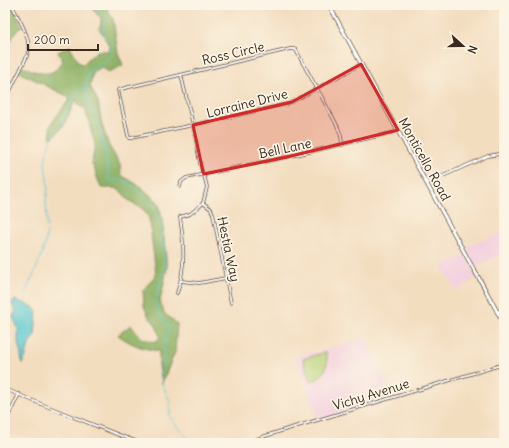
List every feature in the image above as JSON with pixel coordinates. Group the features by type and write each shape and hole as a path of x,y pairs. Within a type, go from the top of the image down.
{"main road":[{"name":"Monticello Road","path":"329,5 473,269 484,286 497,312 503,318 504,323"},
{"path":"497,312 504,311"}],"street":[{"path":"5,101 29,49 27,36 12,5"},
{"name":"Ross Circle","path":"129,138 118,90 292,48 296,50 339,129 342,145"},
{"name":"Lorraine Drive","path":"129,138 287,104 362,64"},
{"path":"177,293 181,281 184,250 180,217 190,214 198,209 203,202 207,187 201,168 194,125 181,75"},
{"name":"Bell Lane","path":"180,186 183,179 342,145 392,133 398,130"},
{"path":"427,183 488,156 504,153"},
{"name":"Hestia Way","path":"203,202 214,214 231,303"},
{"path":"181,281 199,283 226,278"},
{"name":"Vichy Avenue","path":"244,443 504,364"},
{"path":"5,389 141,443"},
{"path":"5,422 19,394"}],"highlighted area":[{"path":"361,64 398,130 287,157 204,174 193,125 292,102"}],"shaded area":[{"path":"504,231 504,254 475,267 465,248"},
{"path":"465,255 477,278 456,291 442,265"},
{"path":"366,338 393,396 318,420 295,357"}],"green space":[{"path":"5,5 12,5 22,26 14,34 5,53 6,24"},
{"path":"94,5 106,5 113,19 118,53 123,65 109,72 101,67 93,73 90,86 98,102 102,125 109,146 120,164 121,175 141,187 158,202 162,218 167,268 160,301 164,313 177,324 175,352 162,383 159,365 159,351 138,346 118,335 131,325 138,335 146,340 155,342 160,337 156,325 149,317 144,306 143,290 156,274 149,218 144,210 127,199 123,193 116,188 101,188 92,163 95,144 85,108 79,106 76,99 63,127 51,139 50,126 70,99 19,72 22,66 42,73 50,73 54,71 63,61 58,52 70,46 79,63 83,64 97,51 109,51 109,45 99,28 101,18 94,11"},
{"path":"326,352 327,362 325,371 315,380 310,382 303,359"}],"water":[{"path":"15,300 33,307 37,312 35,335 29,344 22,364 18,343 18,329 13,316 16,311 12,304"}],"waterway":[{"path":"5,38 9,26 7,5"},
{"path":"97,5 97,10 104,19 102,34 112,44 109,58 99,66 89,71 85,85 87,101 94,113 100,130 109,181 124,180 134,188 156,208 161,224 165,267 155,298 158,312 170,329 166,338 162,369 162,383 170,402 170,417 179,429 193,443"},
{"path":"48,148 51,139 74,97 85,85"},
{"path":"47,152 45,162 48,188 46,200 47,227"},
{"path":"25,295 42,252 47,232"},
{"path":"24,304 25,299"}]}
